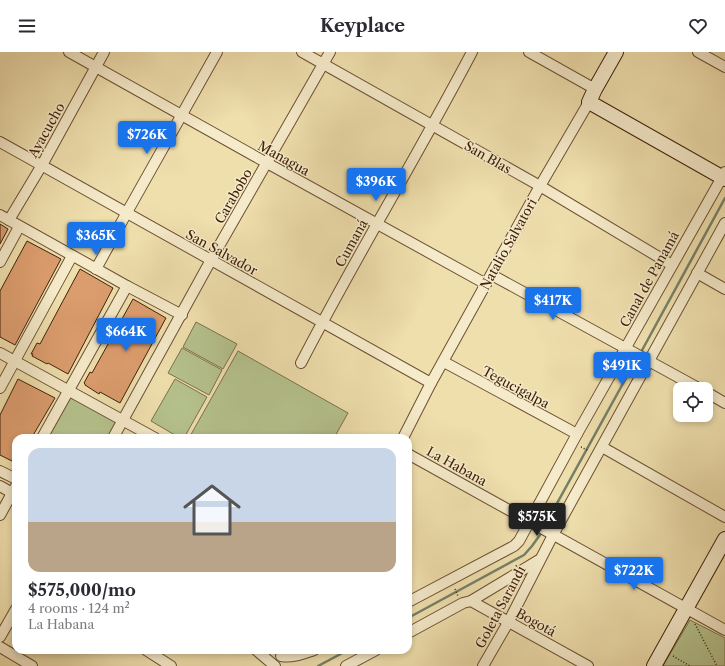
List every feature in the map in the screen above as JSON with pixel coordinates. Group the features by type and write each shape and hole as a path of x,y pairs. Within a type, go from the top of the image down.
{"street":[{"name":"Managua","path":"70,52 486,284"},
{"name":"Ayacucho","path":"4,218 42,165 104,52"},
{"path":"96,269 217,52"},
{"name":"San Blas","path":"302,52 540,186 672,265"},
{"name":"Carabobo","path":"115,434 211,260 330,52"},
{"name":"Cumaná","path":"300,363 433,126 472,52"},
{"path":"529,52 592,96 724,176"},
{"name":"Natalio Salvatori","path":"405,434 431,383 616,52"},
{"path":"698,52 725,67"},
{"name":"San Salvador","path":"0,142 126,214 431,383"},
{"name":"Canal de Panamá","path":"412,600 519,542 575,438 672,265 724,176"},
{"path":"4,218 182,315"},
{"path":"412,631 463,603 471,601 539,560 600,452 725,223"},
{"path":"0,262 19,226"},
{"path":"0,388 72,256"},
{"path":"697,273 725,289"},
{"path":"492,275 688,382"},
{"path":"44,434 127,286"},
{"path":"0,353 147,434"},
{"name":"Tegucigalpa","path":"444,362 575,438"},
{"path":"713,396 725,403"},
{"path":"600,452 725,517"},
{"name":"La Habana","path":"412,456 725,630"},
{"path":"0,471 12,477"},
{"path":"0,486 12,490"},
{"path":"0,515 12,496"},
{"path":"654,666 725,539"},
{"name":"Goleta Sarandí","path":"483,666 509,621 539,560"},
{"name":"Bogotá","path":"471,601 588,666"},
{"path":"1,633 12,615"},
{"path":"0,647 32,666"},
{"path":"152,654 171,666"},
{"path":"261,654 275,666 281,654"},
{"path":"284,654 289,657 303,654"},
{"path":"346,666 368,654"}],"path":[{"path":"575,438 600,452"},
{"path":"455,589 458,595"},
{"path":"686,608 717,666"},
{"path":"663,650 690,666"}],"green space":[{"path":"196,322 237,344 223,369 183,347"},
{"path":"182,348 222,370 209,395 168,373"},
{"path":"238,351 348,413 336,434 191,434"},
{"path":"175,379 207,397 186,434 173,434 151,421"},
{"path":"69,390 123,421 115,434 44,434"},
{"path":"690,620 725,638 725,666 663,666"}],"building":[{"path":"0,224 8,229 0,244"},
{"path":"27,241 61,259 15,345 0,337 0,291"},
{"path":"80,269 113,288 68,374 32,356 33,354 31,354 37,343 40,344"},
{"path":"133,299 166,318 120,403 100,392 99,394 84,383 90,372 92,373"},
{"path":"18,379 55,398 34,434 12,434 12,461 0,455 0,415"}],"waterway":[{"path":"640,354 725,198"},
{"path":"544,527 637,358"},
{"path":"412,616 524,555 542,532"},
{"path":"318,666 340,654"}]}
